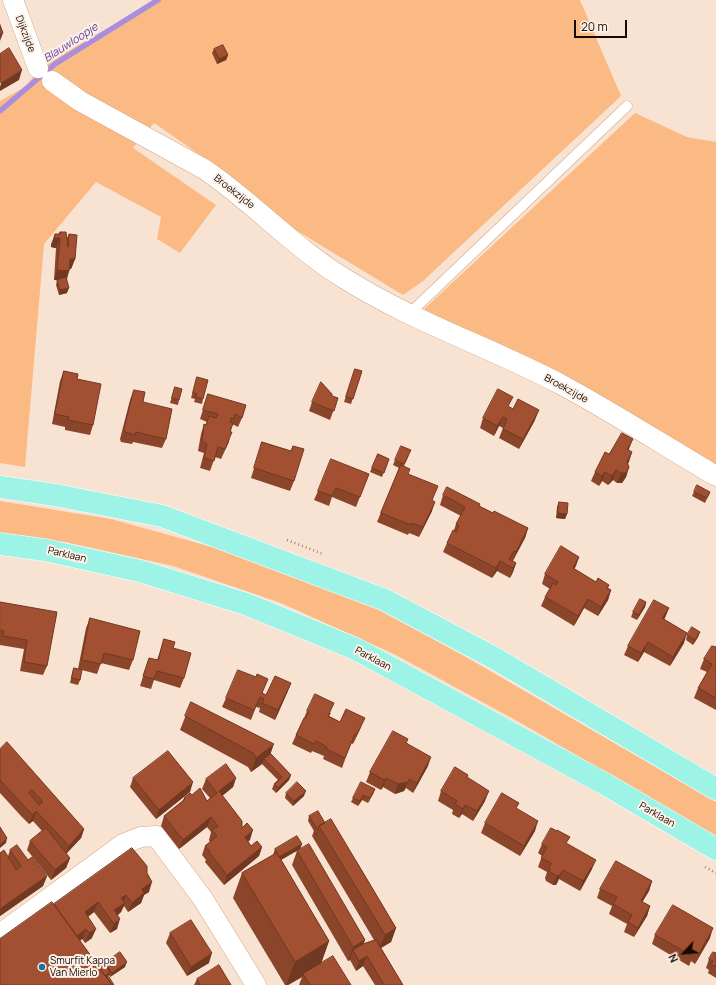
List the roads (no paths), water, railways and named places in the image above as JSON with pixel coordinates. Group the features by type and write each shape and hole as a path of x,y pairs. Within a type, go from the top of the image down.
{"main road":[{"path":"0,487 55,495 162,516 385,600 496,659 716,789"},
{"name":"Parklaan","path":"0,544 45,550 140,572 246,604 356,649 605,784 716,849"}],"street":[{"name":"Dijkzijde","path":"13,0 45,74"},
{"name":"Broekzijde","path":"45,74 80,101 204,169 243,197 314,258 342,278 410,313 562,385 716,476"},
{"path":"0,934 122,844 141,837 156,836 203,898 256,985"}],"lane":[{"path":"410,313 627,106"}],"waterway":[{"name":"Blauwloopje","path":"0,111 55,64 158,0"}],"place":[{"name":"Smurfit Kappa Van Mierlo","path":"42,967"}]}
